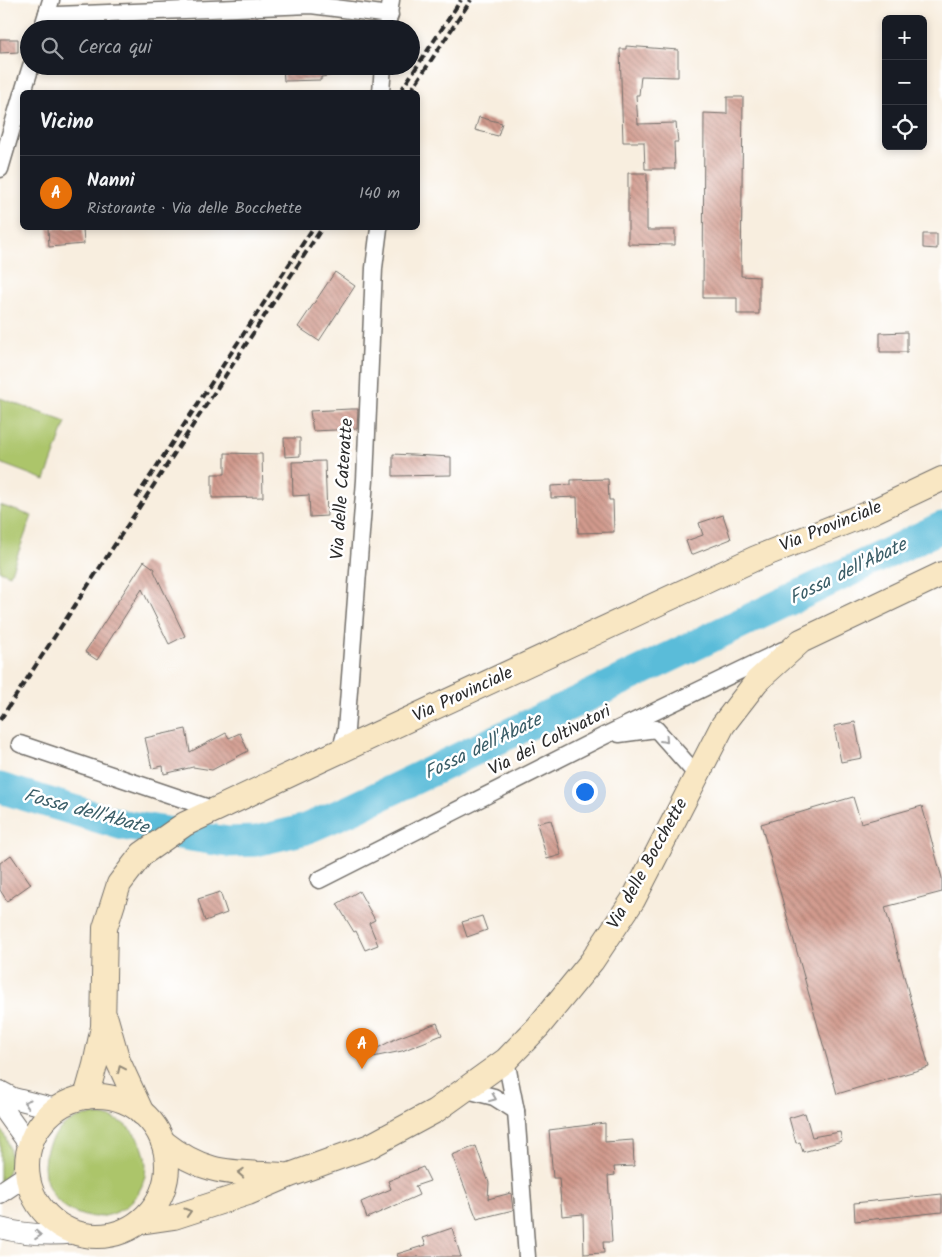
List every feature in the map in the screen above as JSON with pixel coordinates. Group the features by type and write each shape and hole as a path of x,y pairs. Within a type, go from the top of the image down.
{"main road":[{"name":"Via Provinciale","path":"86,1097 95,1065 104,1011 105,928 119,884 142,854 186,824 215,810 756,558 874,511 942,479"},
{"name":"Via delle Bocchette","path":"140,1222 183,1214 248,1194 290,1175 370,1146 436,1111 506,1060 538,1027 592,961 633,900 723,725 757,681 801,641 942,574"},
{"name":"Via Provinciale","path":"104,1011 118,1061 142,1113"},
{"path":"86,1097 112,1098 125,1102 142,1113 154,1126 163,1142 167,1159 167,1177 162,1194 153,1209 140,1222 110,1235 93,1236 76,1233 53,1220 36,1200 28,1175 30,1146 36,1132 56,1109 86,1097"},
{"name":"Via delle Bocchette","path":"163,1142 181,1156 217,1171 290,1175"}],"street":[{"path":"47,14 311,5 389,14"},
{"path":"24,90 28,75"},
{"path":"381,90 382,75"},
{"path":"0,169 20,103"},
{"name":"Via delle Cateratte","path":"340,752 346,730 365,480 374,268 379,230"},
{"name":"Via dei Coltivatori","path":"319,880 604,736 801,641"},
{"path":"604,736 656,729 697,775"},
{"path":"20,744 215,810"},
{"path":"506,1060 516,1111 527,1257"},
{"path":"467,1090 494,1097 516,1111"},
{"path":"0,1091 21,1101 56,1109"},
{"path":"0,1104 30,1146"},
{"path":"0,1193 28,1175"},
{"path":"0,1228 23,1234 76,1233"}],"green space":[{"path":"0,398 66,422 45,480 0,463"},
{"path":"0,505 32,516 10,575 0,571"},
{"path":"95,1115 115,1119 131,1130 142,1146 146,1166 142,1186 131,1202 115,1213 95,1217 75,1213 59,1202 48,1186 44,1166 48,1146 59,1130 75,1119"},
{"path":"0,1128 7,1141 10,1164 5,1178 0,1184"}],"building":[{"path":"258,17 258,20 224,20 224,18"},
{"path":"0,39 18,39 18,52 0,53"},
{"path":"626,46 678,50 678,77 641,76 639,95 636,95 638,124 676,123 678,142 674,142 675,169 645,169 644,142 623,142 620,49 626,49"},
{"path":"284,75 334,75 321,77 321,80 284,81"},
{"path":"727,97 743,97 741,276 759,277 759,314 737,314 737,298 703,298 704,113 727,114"},
{"path":"479,117 502,123 498,136 475,130"},
{"path":"628,173 647,173 647,230 675,230 675,245 628,244"},
{"path":"48,230 83,230 84,244 49,247"},
{"path":"923,234 937,234 937,249 923,248"},
{"path":"335,272 355,286 319,341 298,327"},
{"path":"907,332 907,352 880,352 880,333"},
{"path":"358,409 357,429 313,431 310,411"},
{"path":"284,438 300,438 300,456 285,457"},
{"path":"225,453 262,454 263,497 212,498 212,474 225,474"},
{"path":"393,454 451,457 451,475 393,476"},
{"path":"325,461 327,516 310,517 309,495 293,496 292,462"},
{"path":"608,479 609,500 613,500 614,532 578,533 577,497 551,498 551,486 571,485 571,480"},
{"path":"723,515 731,539 691,555 686,541 703,535 699,523"},
{"path":"144,561 155,569 154,571 185,636 169,644 142,589 97,660 85,652"},
{"path":"855,722 862,758 841,762 834,726"},
{"path":"186,729 190,752 226,733 229,738 240,733 248,751 212,770 193,767 164,774 163,766 152,768 145,738"},
{"path":"853,797 861,823 922,806 942,878 942,892 885,907 929,1067 837,1094 761,824"},
{"path":"551,820 561,855 547,859 537,823"},
{"path":"11,855 31,884 7,901 0,890 0,863"},
{"path":"359,891 375,920 369,923 378,945 365,950 356,931 354,932 337,904"},
{"path":"220,892 227,913 205,921 198,899"},
{"path":"482,916 487,930 467,937 462,922"},
{"path":"437,1023 442,1035 402,1051 368,1058 366,1054 397,1038"},
{"path":"805,1113 812,1137 840,1132 842,1141 803,1152 800,1142 796,1143 789,1118"},
{"path":"605,1123 605,1142 633,1140 634,1166 614,1167 615,1175 608,1176 612,1242 603,1242 604,1253 584,1254 583,1214 562,1216 559,1178 553,1178 549,1130"},
{"path":"476,1146 489,1183 488,1199 511,1193 513,1210 477,1219 452,1155"},
{"path":"423,1167 430,1181 415,1186 419,1195 367,1218 361,1202 391,1189 388,1181"},
{"path":"942,1194 942,1212 855,1221 854,1203"},
{"path":"452,1228 461,1257 398,1257 397,1254 426,1245 423,1238"}],"waterway":[{"name":"Fossa dell'Abate","path":"0,788 123,825 228,842 256,841 303,830 352,809 942,527"}],"railway":[{"path":"420,62 461,0"},
{"path":"411,90 471,0"},
{"path":"401,90 411,75"},
{"path":"136,498 312,230"},
{"path":"0,720 321,230"}],"place":[{"name":"Nanni","path":"362,1069"}]}
